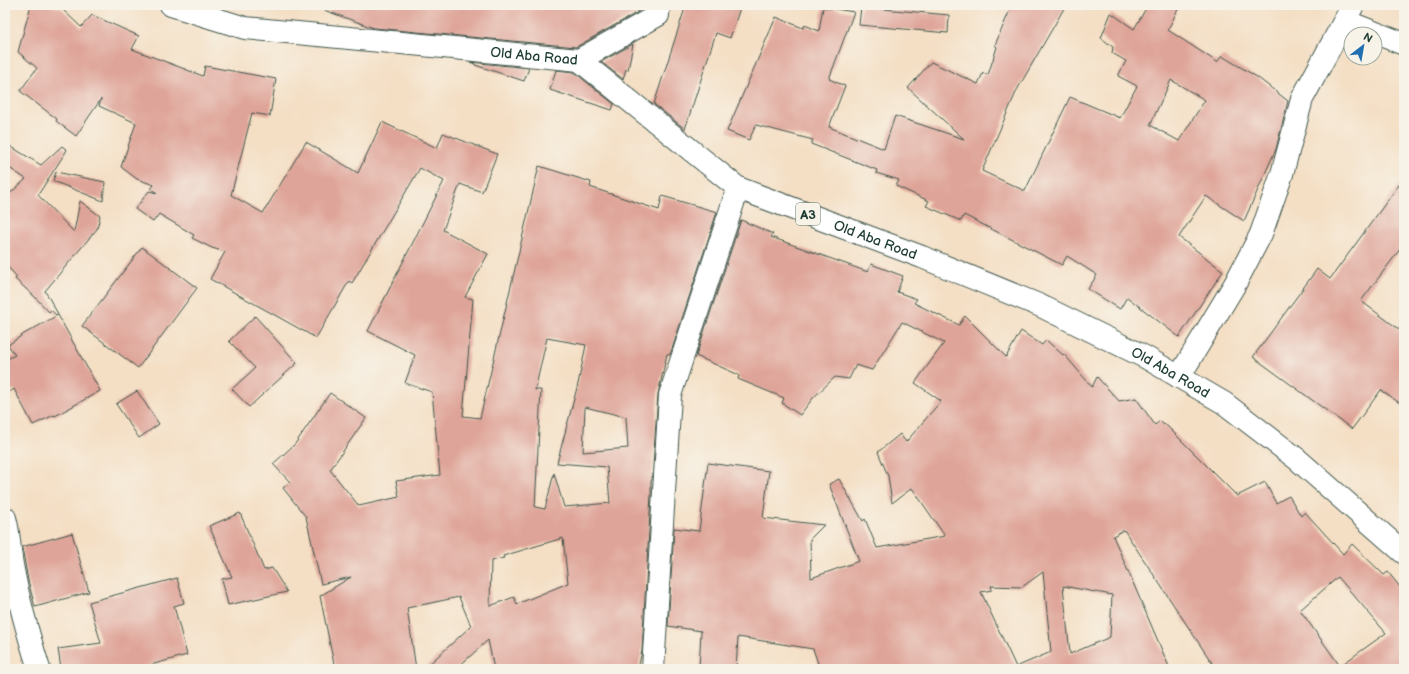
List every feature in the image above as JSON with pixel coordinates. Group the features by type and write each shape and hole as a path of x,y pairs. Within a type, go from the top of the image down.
{"main road":[{"name":"Old Aba Road","path":"171,5 245,28 579,60 738,188 922,257 1041,306 1145,357 1224,402 1297,459 1404,553"},
{"path":"579,60 658,15 659,5"},
{"path":"1179,377 1234,284 1261,234 1282,174 1302,100 1349,13 1404,44"},
{"path":"653,669 670,396 738,188"},
{"path":"5,518 8,526 12,570 39,669"}],"building":[{"path":"31,5 50,5 61,8 81,27 92,15 139,36 132,49 203,76 205,66 276,79 270,116 252,113 231,195 263,213 306,142 358,173 382,122 437,148 443,133 497,154 482,192 460,184 443,230 488,254 465,297 473,299 463,416 480,418 539,166 591,182 590,187 659,210 662,196 717,212 670,355 667,354 658,394 651,481 642,651 638,669 494,669 488,640 456,669 424,669 471,626 459,597 407,608 416,669 335,669 320,596 351,577 321,584 306,517 283,488 290,482 273,464 295,444 330,393 366,418 330,470 359,506 399,497 396,481 440,475 432,392 405,383 415,355 368,331 444,181 420,168 352,283 349,281 316,338 210,279 225,252 212,248 192,238 194,235 159,214 153,222 135,209 149,191 157,193 151,189 154,185 137,179 121,167 136,123 99,106 101,99 76,136 56,121 57,119 20,91 37,68 18,52","holes":["547,338 586,345 578,384 557,463 607,467 610,503 564,507 554,473 545,509 535,507 541,390 535,390","585,407 626,417 628,448 583,452","563,538 568,583 517,604 514,597 490,606 491,561 504,558 503,556"]},
{"path":"318,5 640,5 638,12 576,47 374,28 318,8"},
{"path":"686,5 741,5 730,38 716,33 685,129 654,104"},
{"path":"1012,5 1066,5 1017,90 982,171 1025,191 1070,97 1120,118 1137,86 1118,76 1126,61 1112,53 1113,47 1101,38 1111,13 1134,29 1148,5 1180,5 1168,30 1217,62 1222,56 1257,77 1288,101 1276,149 1244,221 1206,196 1179,237 1223,271 1179,337 1127,297 1120,309 1088,289 1097,275 1067,256 1062,265 964,215 961,221 926,206 929,201 896,186 899,180 876,173 877,170 811,144 813,140 756,125 749,140 727,131 776,17 803,28 805,25 819,31 823,7 854,12 829,79 845,86 829,127 884,149 895,116 964,139 908,88 931,62 978,84 983,73 988,75 997,47 995,45","holes":["1171,80 1205,100 1179,141 1150,125"]},
{"path":"861,7 949,15 948,33 859,25"},
{"path":"633,44 628,70 626,69 623,79 601,62"},
{"path":"470,62 529,68 524,81"},
{"path":"556,70 574,72 614,104 612,110 550,90"},
{"path":"5,143 41,165 62,146 67,150 38,195 74,232 80,201 100,216 97,229 45,291 58,314 56,315 51,310 49,312 15,279 17,277 5,264 5,198 26,179 5,165"},
{"path":"56,172 105,182 103,201 53,181"},
{"path":"1404,178 1404,244 1361,301 1404,333 1404,406 1381,390 1352,429 1253,357 1317,269 1330,279"},
{"path":"741,220 773,234 771,237 868,272 871,264 903,276 897,292 917,299 914,303 959,325 965,316 1006,357 1021,331 1042,345 1046,340 1063,355 1064,354 1092,387 1097,377 1119,401 1136,398 1155,425 1160,421 1164,425 1165,424 1237,496 1265,482 1276,503 1289,496 1301,516 1305,512 1343,554 1352,544 1384,575 1388,572 1404,592 1404,669 1216,669 1124,530 1113,536 1170,669 820,669 813,649 738,637 736,669 699,669 701,631 668,626 674,528 699,531 708,463 769,471 763,518 824,525 810,539 811,578 859,561 829,484 839,479 863,521 865,519 877,548 945,536 912,488 892,503 888,476 878,452 900,434 906,442 941,401 915,383 944,343 902,322 872,370 856,365 849,379 835,377 813,398 800,415 782,403 784,398 738,379 739,375 696,356","holes":["1043,572 1051,652 1016,667 981,592 992,590 991,586 1022,587","1338,577 1386,633 1340,666 1300,610","1063,586 1112,595 1110,637 1070,654"]},
{"path":"142,247 197,288 138,368 82,326"},
{"path":"58,315 100,391 55,416 54,415 33,425 14,389 5,395 5,360 15,355 8,345 24,334"},
{"path":"255,316 297,363 249,407 232,389 255,368 229,341"},
{"path":"137,391 159,424 139,438 116,404"},
{"path":"240,513 264,570 272,568 287,592 228,605 222,579 232,577 209,526"},
{"path":"72,533 89,592 35,607 22,547"},
{"path":"177,578 184,603 174,606 187,655 136,669 61,669 58,649 101,643 89,602"}]}
